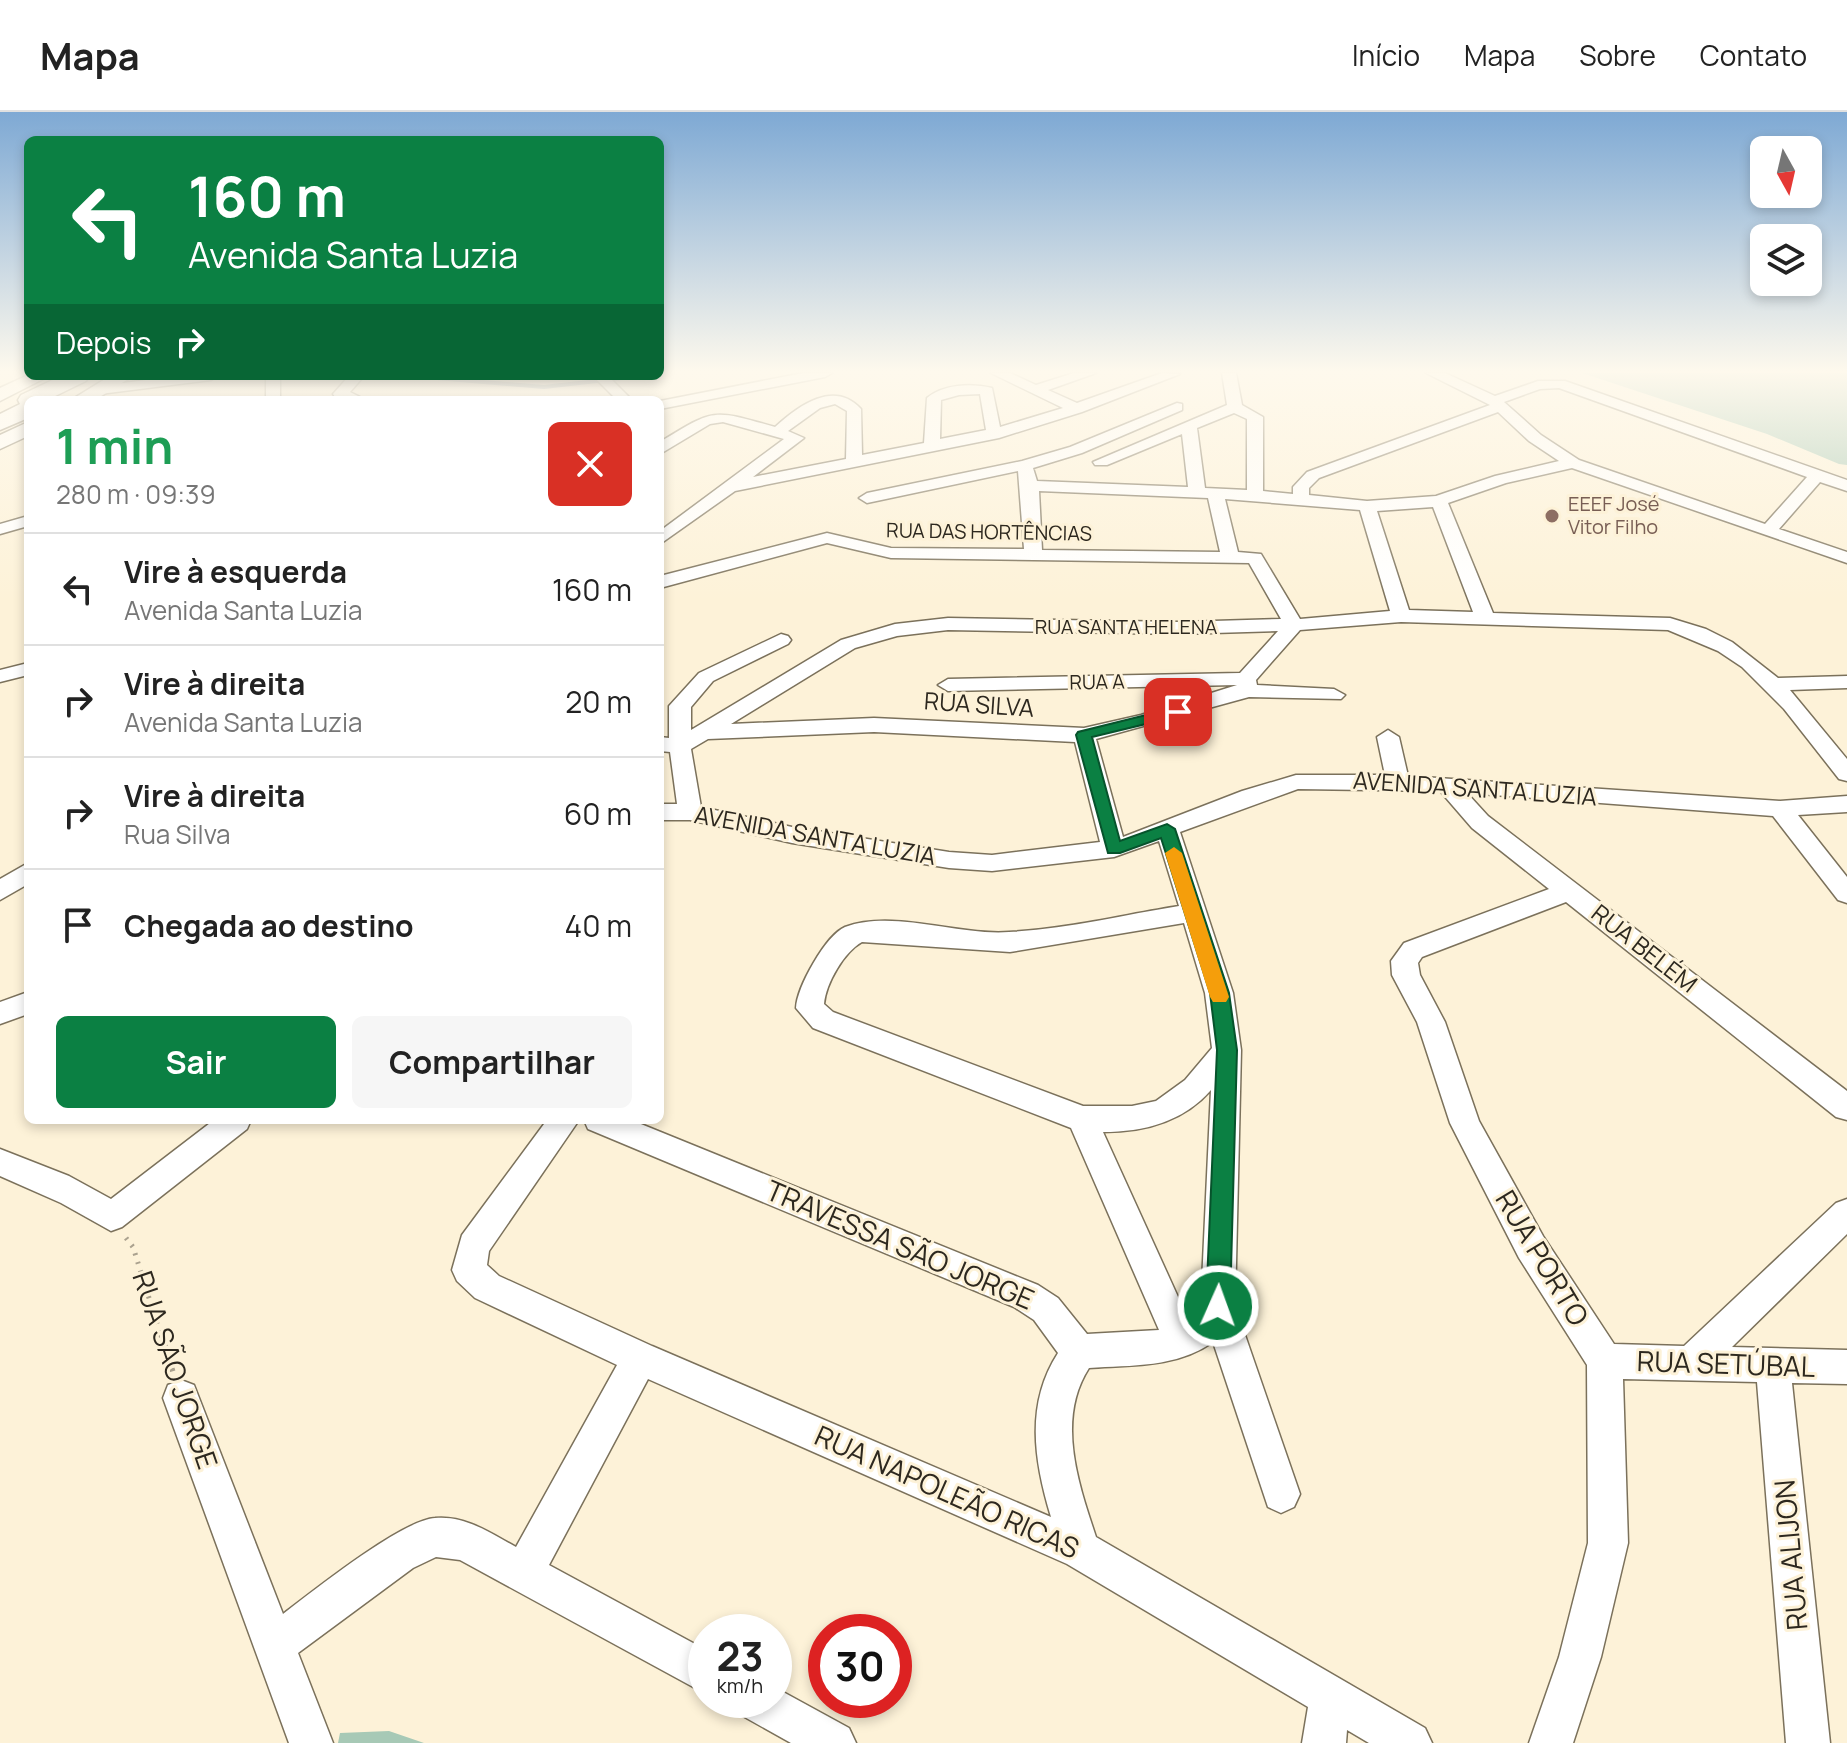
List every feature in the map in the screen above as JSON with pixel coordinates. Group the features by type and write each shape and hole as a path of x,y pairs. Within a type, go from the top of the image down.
{"street":[{"path":"664,536 781,449"},
{"path":"854,449 854,464"},
{"path":"731,487 927,449"},
{"path":"1101,462 1132,449"},
{"path":"1195,449 1206,493 1230,556 1255,558 1260,562 1294,625 1247,685"},
{"path":"1255,449 1255,495"},
{"path":"1301,498 1301,487 1313,475 1379,449"},
{"path":"1552,449 1573,463 1847,558"},
{"path":"1740,449 1847,486"},
{"path":"867,498 1025,465 1076,450 1101,462 1129,489"},
{"path":"1030,486 1255,495 1367,506 1439,501 1501,479 1573,463"},
{"path":"1025,465 1030,486 1033,555"},
{"path":"1767,532 1817,476"},
{"path":"1439,501 1485,618"},
{"path":"0,513 24,506"},
{"path":"1367,506 1401,616"},
{"path":"0,529 24,522"},
{"name":"RUA DAS HORTÊNCIAS","path":"664,581 827,538 878,552 1230,556"},
{"name":"RUA SANTA HELENA","path":"670,745 702,732 848,644 895,630 948,624 1106,628 1294,625 1401,616 1485,618 1670,624 1688,629 1725,648 1773,684 1808,722 1847,774"},
{"path":"690,812 670,745 680,706 706,677 781,640"},
{"path":"0,676 24,670"},
{"path":"1773,684 1847,682"},
{"name":"RUA A","path":"948,685 1247,685"},
{"name":"RUA SILVA","path":"702,732 874,725 1084,735 1155,718 1247,685 1334,695"},
{"path":"1084,735 1114,849"},
{"path":"1388,737 1398,783"},
{"name":"AVENIDA SANTA LUZIA","path":"664,812 690,812 792,835 970,862 1018,861 1114,849 1296,782 1446,784 1780,809 1847,804"},
{"name":"RUA BELÉM","path":"1446,784 1480,822 1847,1108"},
{"path":"1780,809 1847,894"},
{"path":"1167,829 1191,913 1219,993 1227,1050 1218,1306 1281,1494"},
{"path":"0,891 24,875"},
{"name":"RUA PORTO","path":"1570,891 1413,950 1404,961 1406,975 1431,1022 1465,1123 1531,1247 1605,1361"},
{"path":"1191,913 1010,942 984,943 874,930 852,934 840,945 809,994 810,1008 823,1020 1082,1119 1136,1118 1160,1114 1199,1087 1227,1050"},
{"path":"0,1013 24,1004"},
{"path":"1082,1119 1181,1341"},
{"path":"0,1162 46,1181 100,1208 111,1217 231,1124"},
{"name":"RUA NAPOLEÃO RICAS","path":"561,1124 474,1246 469,1270 487,1287 640,1358 1081,1550 1410,1743"},
{"name":"TRAVESSA SÃO JORGE","path":"609,1124 1026,1296 1046,1309 1079,1352"},
{"path":"1692,1362 1847,1213"},
{"path":"1081,1550 1064,1501 1056,1456 1056,1396 1063,1376 1079,1352 1148,1347 1181,1341 1206,1327 1218,1306"},
{"path":"524,1573 640,1358"},
{"path":"1551,1743 1580,1657 1608,1543 1605,1361"},
{"name":"RUA SETÚBAL","path":"1605,1361 1847,1367"},
{"name":"RUA ALIJON","path":"1773,1367 1808,1743"},
{"name":"RUA SÃO JORGE","path":"181,1398 311,1743"},
{"path":"275,1644 399,1554 434,1537 465,1541 688,1663"},
{"path":"1324,1743 1331,1696"},
{"path":"789,1718 834,1743"}],"path":[{"name":"RUA SÃO JORGE","path":"111,1217 133,1247 181,1398"}],"green space":[{"path":"1803,449 1847,449 1847,465"},
{"path":"389,1731 424,1743 338,1743 340,1733"}],"slow traffic":[{"path":"1174,853 1220,997"}],"place":[{"name":"EEEF José Vitor Filho","path":"1552,516"}],"route":[{"path":"1178,712 1084,735 1114,849 1167,829 1191,913 1219,993 1227,1050 1218,1306"}]}
